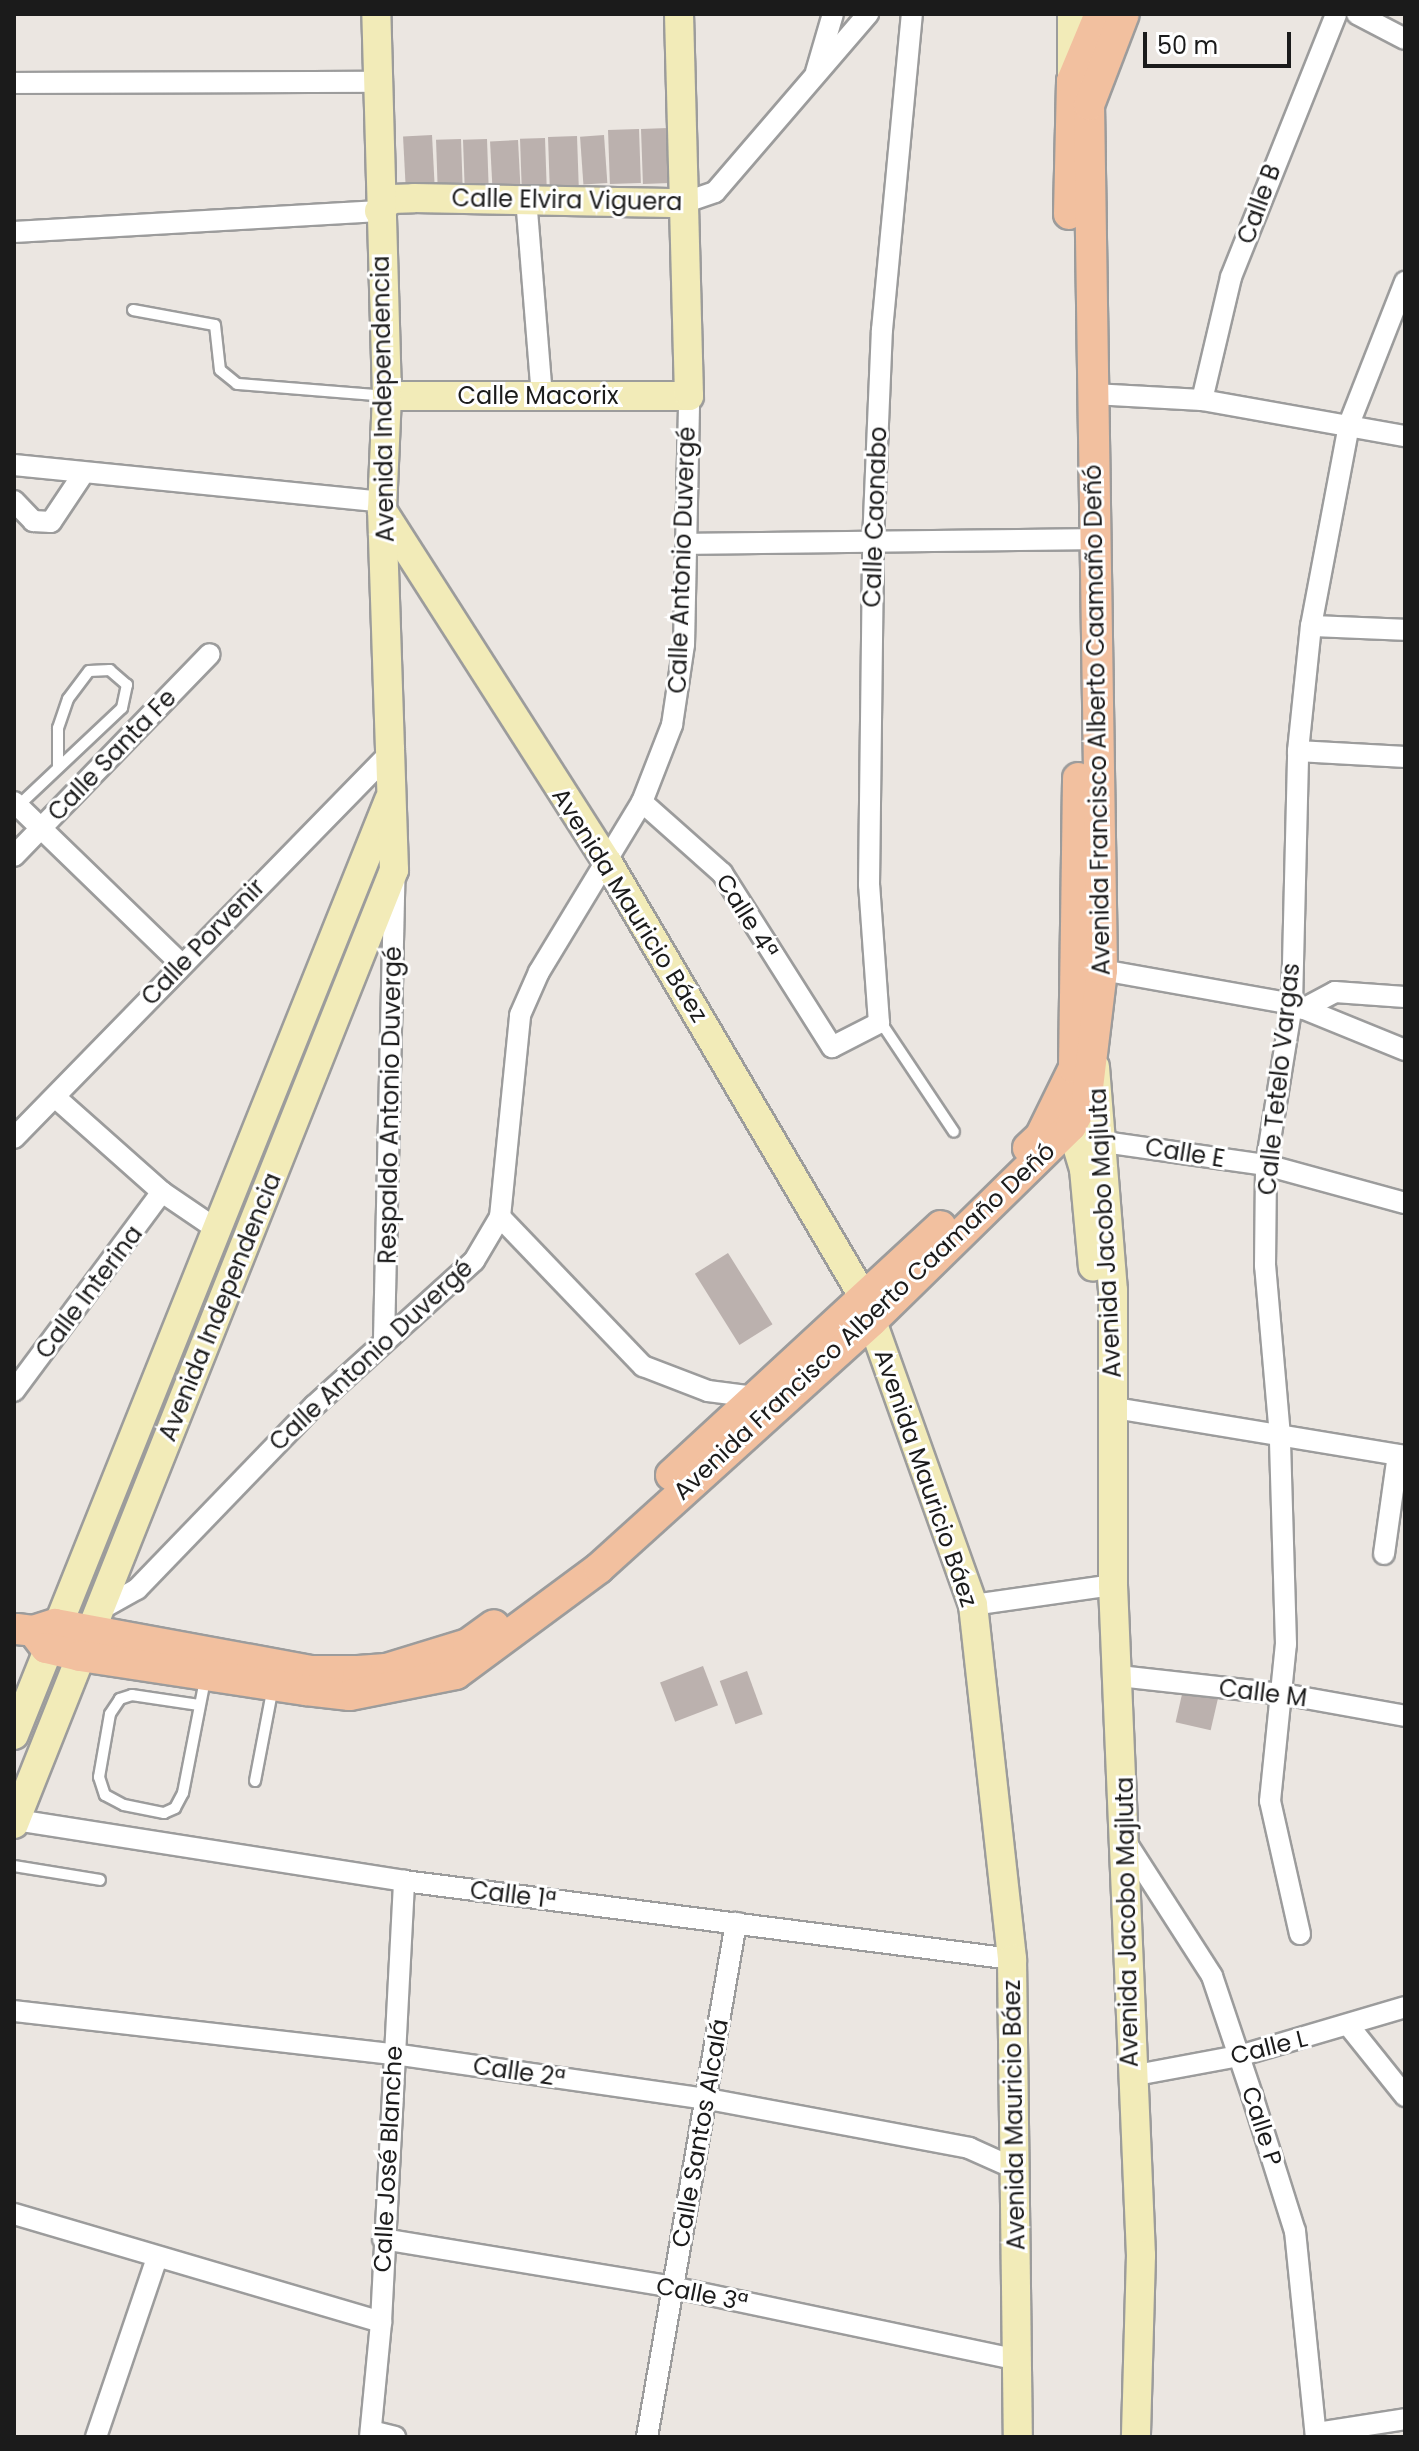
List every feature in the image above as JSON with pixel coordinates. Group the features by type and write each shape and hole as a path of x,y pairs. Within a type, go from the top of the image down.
{"main road":[{"name":"Avenida Independencia","path":"15,1822 394,870 394,749 383,506 387,396 379,211 376,14"},
{"name":"Calle Antonio Duvergé","path":"679,14 689,396"},
{"path":"1072,14 1072,81"},
{"name":"Avenida Francisco Alberto Caamaño Deñó","path":"37,1633 88,1633 310,1671 386,1669 468,1644 575,1564 755,1397 867,1308 1071,1126 1087,1096 1094,1059 1102,970 1068,146 1072,81 1100,14"},
{"name":"Avenida Francisco Alberto Caamaño Deñó","path":"88,1633 206,1676 350,1695 456,1674 599,1568 1040,1137 1074,1068 1086,540 1093,394 1089,105 1124,14"},
{"name":"Calle Elvira Viguera","path":"379,211 393,199 526,198 683,203"},
{"name":"Calle Macorix","path":"387,396 689,396"},
{"name":"Avenida Mauricio Báez","path":"383,506 608,863 867,1308 973,1605 1012,1959 1018,2437"},
{"name":"Avenida Independencia","path":"14,1735 37,1633 215,1228 395,784"},
{"name":"Avenida Jacobo Majluta","path":"1094,1059 1104,1142 1115,1408 1113,1585 1126,1842 1131,2076 1141,2255 1136,2437"},
{"name":"Avenida Jacobo Majluta","path":"1071,1126 1084,1169 1096,1299 1115,1408"}],"street":[{"path":"813,80 833,14"},
{"name":"Calle Elvira Viguera","path":"683,203 715,192 868,14"},
{"name":"Calle Caonabo","path":"880,1021 869,885 873,543 882,330 912,14"},
{"name":"Calle B","path":"1202,400 1231,277 1336,14"},
{"path":"1357,14 1405,39"},
{"path":"14,83 376,82"},
{"path":"526,198 542,397"},
{"path":"14,232 379,211"},
{"name":"Calle Tetelo Vargas","path":"1300,1934 1270,1801 1270,1770 1283,1694 1280,1436 1265,1266 1266,1165 1297,1006 1298,751 1311,626 1349,424 1405,282"},
{"path":"1093,394 1202,400 1405,436"},
{"name":"Calle Antonio Duvergé","path":"88,1633 137,1589 384,1339 474,1261 500,1217 520,1015 539,972 608,863 642,802 668,738 682,675 689,396"},
{"path":"14,465 383,506"},
{"path":"16,507 33,521 51,522 83,474"},
{"path":"686,544 1086,540"},
{"path":"1311,626 1405,630"},
{"name":"Calle Santa Fe","path":"14,856 210,654"},
{"name":"Calle Porvenir","path":"14,1138 180,963 394,749"},
{"path":"1298,751 1405,757"},
{"name":"Calle 4ª","path":"642,802 722,873 832,1048 880,1021"},
{"path":"16,804 180,963"},
{"name":"Respaldo Antonio Duvergé","path":"384,1339 394,870"},
{"path":"1102,970 1297,1006 1405,1050"},
{"path":"1297,1006 1335,992 1405,997"},
{"path":"55,1097 162,1192 215,1228"},
{"name":"Calle E","path":"1104,1142 1266,1165 1405,1203"},
{"name":"Calle Interina","path":"14,1391 162,1192"},
{"path":"500,1217 643,1366 708,1391 755,1397"},
{"path":"1115,1408 1402,1456 1384,1554"},
{"path":"973,1605 1113,1585"},
{"name":"Calle M","path":"1119,1676 1283,1694 1405,1716"},
{"name":"Calle 1ª","path":"15,1822 404,1881 1012,1959"},
{"name":"Calle P","path":"1126,1842 1212,1976 1239,2056 1295,2231 1316,2435"},
{"name":"Calle José Blanche","path":"370,2434 381,2322 404,1881"},
{"name":"Calle Santos Alcalá","path":"647,2437 708,2099 736,1923"},
{"name":"Calle L","path":"1131,2076 1239,2056 1405,2007"},
{"name":"Calle 2ª","path":"14,2011 394,2054 708,2099 969,2148 1016,2169"},
{"path":"1349,2026 1405,2096"},
{"path":"14,2214 381,2322"},
{"name":"Calle 3ª","path":"383,2239 672,2287 1018,2360"},
{"path":"96,2437 157,2258"},
{"path":"1316,2435 1405,2419"},
{"path":"370,2434 395,2437"}],"lane":[{"path":"133,310 215,325 220,370 237,384 387,396"},
{"path":"16,804 58,766 122,708 127,685 110,670 89,671 68,699 58,728 58,766"},
{"path":"880,1021 954,1132"},
{"path":"199,1705 132,1695 120,1699 110,1714 99,1777 105,1795 124,1805 164,1813 175,1808 183,1793 206,1676"},
{"path":"255,1781 273,1686"},
{"path":"14,1866 100,1880"}],"building":[{"path":"668,128 670,183 643,184 641,129"},
{"path":"639,129 641,183 610,184 608,130"},
{"path":"432,135 435,188 406,189 403,137"},
{"path":"604,135 607,183 583,185 580,137"},
{"path":"577,136 579,185 550,186 548,137"},
{"path":"545,138 547,185 522,186 520,139"},
{"path":"461,139 463,188 438,189 436,140"},
{"path":"487,139 489,186 465,187 463,140"},
{"path":"518,140 520,185 492,186 490,141"},
{"path":"728,1253 773,1324 739,1345 695,1274"},
{"path":"703,1666 718,1705 675,1722 660,1682"},
{"path":"747,1671 763,1714 735,1724 720,1681"},
{"path":"1183,1690 1218,1698 1211,1730 1176,1722"}]}
